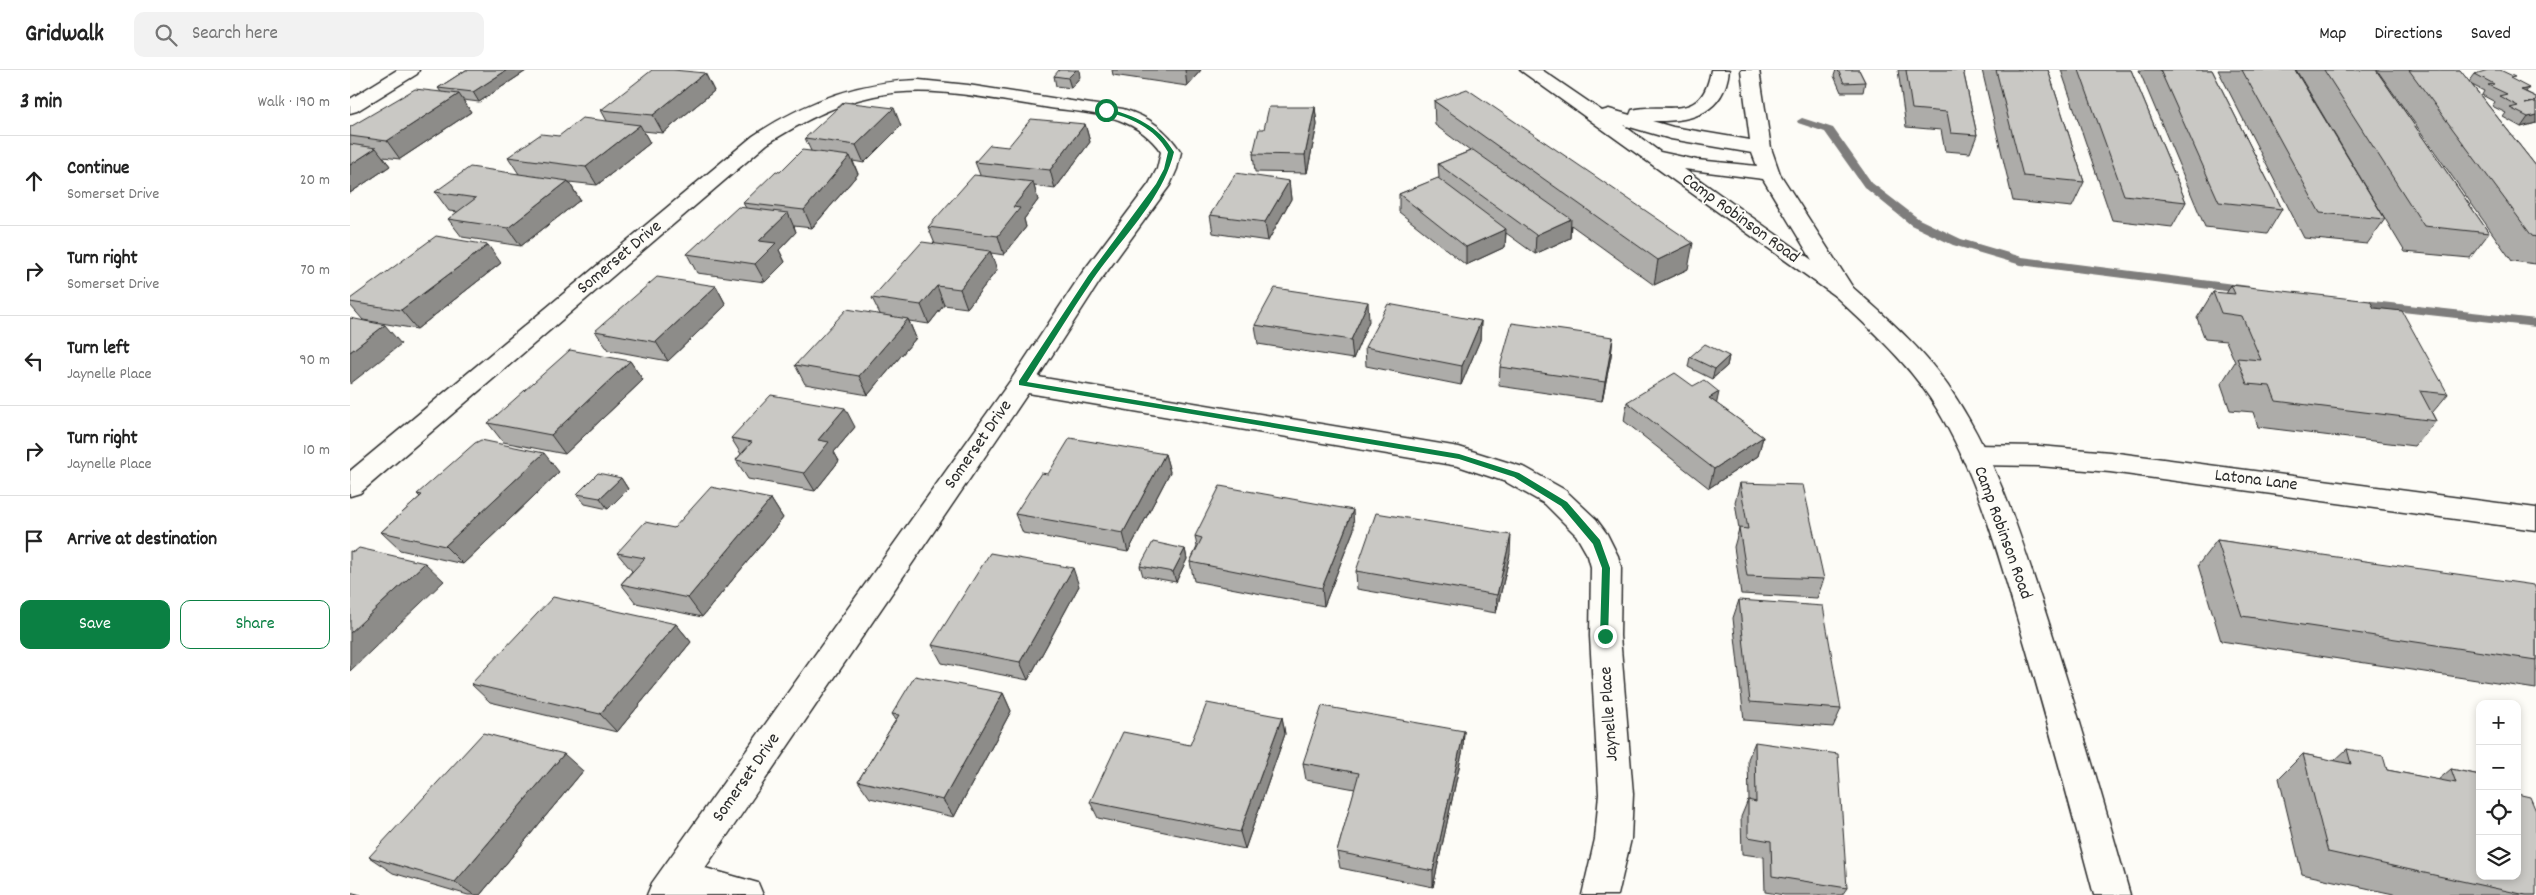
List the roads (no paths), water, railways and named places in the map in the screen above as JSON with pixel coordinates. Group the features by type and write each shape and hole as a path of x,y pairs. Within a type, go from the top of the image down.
{"street":[{"path":"350,107 410,70"},
{"name":"Camp Robinson Road","path":"1529,70 1649,153 1765,239 1843,291 1897,340 1939,392 1974,455 2006,531 2046,661 2112,895"},
{"path":"1579,103 1663,117 1688,113 1715,95 1720,81 1720,70"},
{"path":"1750,70 1761,148 1770,174 1843,291"},
{"name":"Somerset Drive","path":"350,486 760,140 784,123 815,109 861,94 894,87 953,88 1106,110 1130,116 1148,126 1163,139 1171,152 1167,169 1159,185 1090,278 1022,383 671,886"},
{"path":"1579,103 1607,115 1671,133 1761,148"},
{"path":"1649,153 1696,166 1770,174"},
{"name":"Jaynelle Place","path":"1022,383 1459,456 1516,475 1555,497 1568,508 1597,542 1606,568 1605,636 1616,794 1613,839 1600,895"},
{"name":"Latona Lane","path":"1974,455 2039,456 2110,462 2536,519"},
{"path":"671,886 745,895"}],"waterway":[{"path":"1802,121 1829,130 1868,185 1915,222 1957,242 2021,261 2249,290"},
{"path":"2354,303 2536,323"}]}
